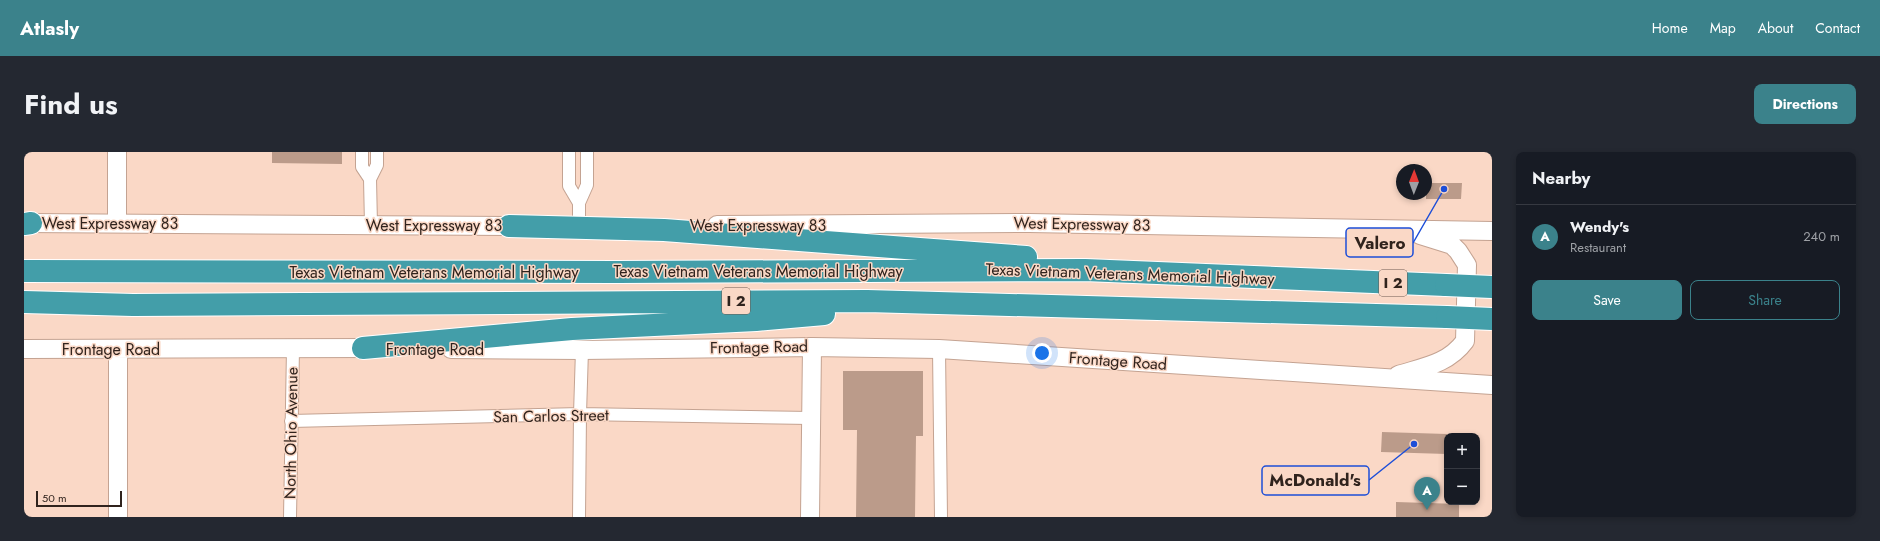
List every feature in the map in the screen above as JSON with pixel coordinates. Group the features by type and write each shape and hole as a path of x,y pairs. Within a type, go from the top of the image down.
{"highway":[{"path":"509,226 664,230 1340,281"},
{"name":"Texas Vietnam Veterans Memorial Highway","path":"24,272 1085,270 1492,287"},
{"name":"Texas Vietnam Veterans Memorial Highway","path":"24,302 133,305 867,301 1492,319"},
{"path":"363,348 572,328 756,320 945,303"}],"main road":[{"path":"117,152 117,223"},
{"name":"West Expressway 83","path":"26,224 117,223 579,226 1029,223 1492,231"},
{"path":"1386,379 1444,361 1459,349 1465,341 1467,265 1452,245 1406,230"},
{"path":"810,517 812,347"},
{"name":"Frontage Road","path":"24,349 363,348 582,350 812,347 939,349 1492,385"},
{"path":"118,349 118,517"}],"street":[{"path":"362,152 362,167 370,179"},
{"path":"371,225 370,179 377,166 377,152"},
{"path":"569,152 569,186 579,203"},
{"path":"579,226 579,203 587,185 587,152"},
{"name":"North Ohio Avenue","path":"290,517 292,349"},
{"path":"939,349 941,517"},
{"path":"579,517 582,350"},
{"name":"San Carlos Street","path":"291,421 580,414 810,418"}],"building":[{"path":"272,152 342,152 342,164 272,163"},
{"path":"1432,183 1462,183 1461,199 1432,199"},
{"path":"843,371 923,371 923,436 916,436 915,517 856,517 857,430 843,430"},
{"path":"1382,432 1444,434 1444,454 1381,452"},
{"path":"1396,502 1459,505 1459,517 1396,517"}],"place":[{"name":"Valero","path":"1444,189"},
{"name":"McDonald's","path":"1414,444"},
{"name":"Wendy's","path":"1427,510"}]}
